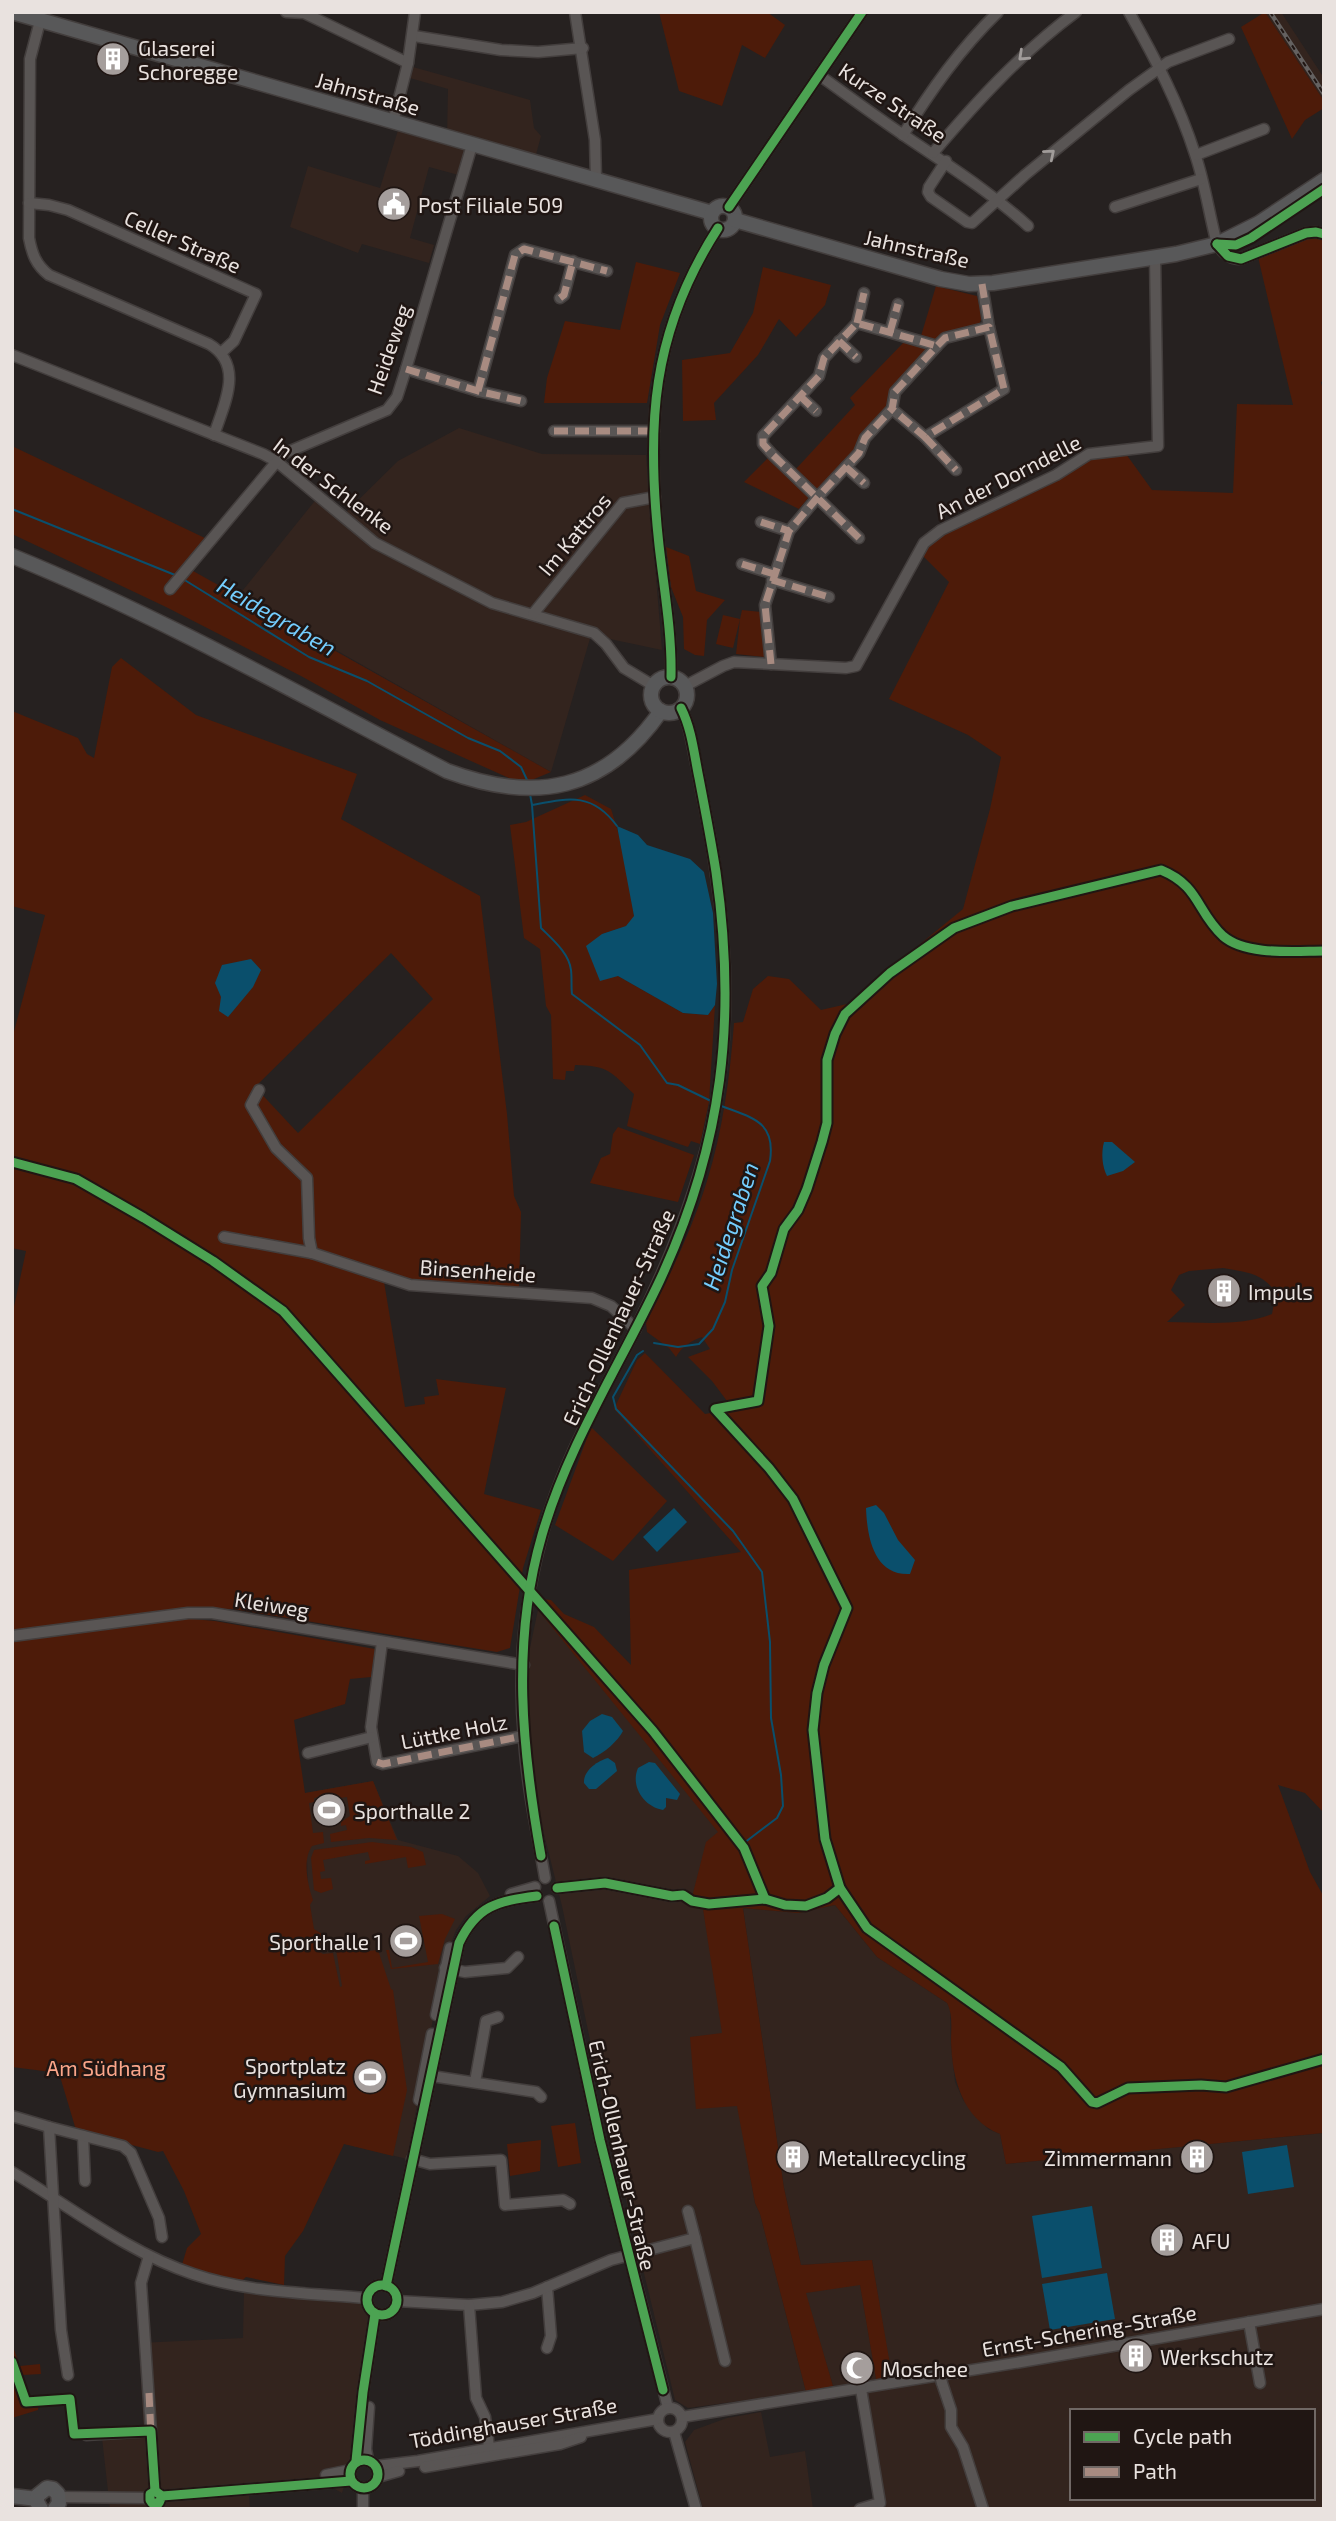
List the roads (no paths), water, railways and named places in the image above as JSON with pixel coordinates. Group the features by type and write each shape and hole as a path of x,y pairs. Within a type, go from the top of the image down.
{"main road":[{"name":"Jahnstraße","path":"12,12 712,213"},
{"name":"Jahnstraße","path":"732,214 941,279 982,284 1009,282 1217,244 1259,223 1324,180"},
{"path":"720,207 732,214 731,227 718,229 712,222 712,213 720,207"},
{"path":"12,556 242,664 447,771 477,782 512,788 538,788 574,782 606,767 636,743 661,711"},
{"path":"671,677 685,686 687,698 681,708 671,713 661,711 652,697 654,686 661,679 671,677"},
{"path":"12,2496 39,2504 39,2493 47,2488 56,2491 57,2503"}],"street":[{"path":"286,12 324,18 408,63"},
{"path":"393,122 414,36 415,12"},
{"path":"575,12 583,48 595,140 596,180"},
{"path":"732,214 862,12"},
{"path":"903,135 960,53 998,12"},
{"path":"933,153 1000,77 1076,12"},
{"path":"1129,12 1160,68 1196,155 1217,244 1225,254 1237,259 1306,233 1324,234"},
{"path":"40,21 30,59 29,238 33,256 49,275 209,344 221,352 228,363 230,382 214,435"},
{"path":"414,36 501,50 538,52 583,48"},
{"path":"998,199 1102,111 1168,62 1229,39"},
{"name":"Kurze Straße","path":"819,75 903,135 946,161 998,199 1028,226"},
{"path":"1196,155 1264,129"},
{"name":"Heideweg","path":"177,581 284,454 387,410 397,397 472,145"},
{"name":"Kurze Straße","path":"946,161 929,187 931,197 972,223 998,199"},
{"path":"1115,207 1201,178"},
{"name":"Celler Straße","path":"29,203 49,205 80,215 256,294 234,341 221,352"},
{"path":"671,677 670,628 655,497 654,431 658,385 671,325 691,274 718,229"},
{"path":"478,391 515,256 524,249 607,271"},
{"name":"An der Dorndelle","path":"685,686 734,663 846,668 856,666 924,543 941,530 1056,475 1089,454 1158,446 1154,257"},
{"path":"560,298 564,295 573,261"},
{"path":"925,437 1004,389 982,284"},
{"path":"859,538 773,455 761,440 819,376 824,358 857,323 864,293"},
{"path":"890,332 898,304"},
{"path":"857,323 937,346"},
{"path":"771,664 764,613 789,531 859,453 865,438 892,409 895,392 937,346 945,338 989,327"},
{"path":"839,341 856,357"},
{"name":"In der Schlenke","path":"12,355 276,461 375,543 492,603 594,633 624,668 654,686"},
{"path":"406,369 521,401"},
{"path":"800,396 816,411"},
{"path":"892,409 925,437 956,470"},
{"path":"554,431 654,431"},
{"path":"846,467 864,483"},
{"name":"Im Kattros","path":"533,614 623,503 655,497"},
{"path":"761,522 789,531"},
{"path":"742,564 829,597"},
{"name":"Erich-Ollenhauer-Straße","path":"545,1878 523,1737 523,1665 530,1592 541,1537 553,1499 589,1419 660,1279 689,1209 706,1156 717,1104 726,1023 723,931 714,856 692,739 681,708"},
{"path":"259,1090 251,1105 276,1148 307,1178 312,1253"},
{"name":"Binsenheide","path":"224,1237 312,1253 410,1284 592,1298 611,1306 636,1329"},
{"name":"Kleiweg","path":"12,1636 188,1613 212,1613 523,1665"},
{"name":"Lüttke Holz","path":"382,1642 373,1709 372,1737 377,1762 383,1764 523,1737"},
{"name":"Lüttke Holz","path":"308,1753 372,1737"},
{"path":"545,1878 551,1879 557,1888 557,1894 549,1900 542,1900 536,1892 538,1881 545,1878"},
{"path":"557,1888 606,1884 673,1896 683,1895"},
{"path":"386,2286 412,2159 410,2146 427,2075 453,1940 487,1902 536,1892"},
{"name":"Erich-Ollenhauer-Straße","path":"549,1900 582,2060 628,2256 668,2408"},
{"path":"448,1969 464,1972 507,1968 518,1957"},
{"path":"475,2082 486,2021 498,2017"},
{"path":"427,2075 536,2091 541,2097"},
{"path":"12,2116 123,2146 131,2153 159,2218 162,2237"},
{"path":"49,2127 61,2330 68,2375"},
{"path":"83,2136 85,2181"},
{"path":"412,2159 430,2164 501,2160 505,2205 563,2200 570,2204"},
{"path":"12,2172 149,2256 200,2277 239,2286 366,2298"},
{"path":"688,2211 725,2361"},
{"path":"397,2301 469,2305 502,2302 547,2287 588,2268 695,2238"},
{"path":"149,2256 141,2283 156,2495"},
{"path":"386,2286 394,2291 397,2301 392,2311 378,2315 368,2307 366,2298 373,2287 386,2286"},
{"path":"547,2287 551,2336 547,2348"},
{"path":"469,2305 476,2398 485,2417 489,2447"},
{"name":"Ernst-Schering-Straße","path":"682,2417 1324,2309"},
{"path":"363,2509 363,2392 378,2315"},
{"path":"1249,2322 1260,2383"},
{"path":"937,2365 951,2410 951,2427 963,2447 983,2509"},
{"path":"860,2509 880,2503 861,2389"},
{"path":"837,2393 856,2403 865,2412"},
{"path":"668,2408 677,2410 682,2417 681,2426 674,2432 665,2431 659,2421 662,2412 668,2408"},
{"name":"Töddinghauser Straße","path":"57,2503 216,2493 238,2485 406,2463 489,2447 659,2421"},
{"name":"Töddinghauser Straße","path":"363,2469 387,2473 560,2444 575,2438 659,2421"},
{"path":"86,2435 151,2431"},
{"path":"674,2432 696,2509"},
{"name":"Töddinghauser Straße","path":"363,2469 371,2486 363,2488"}],"water":[{"path":"617,826 638,835 647,845 690,859 704,872 713,913 717,984 715,1005 708,1015 683,1013 618,976 600,981 586,946 602,934 626,926 634,916"},
{"path":"251,959 261,970 253,987 228,1017 219,1011 221,997 215,983 222,965"},
{"path":"1104,1142 1112,1142 1135,1162 1123,1171 1107,1176 1102,1159"},
{"path":"876,1505 884,1513 898,1540 915,1560 910,1574 898,1573 888,1568 874,1552 866,1508"},
{"path":"674,1508 687,1522 657,1552 643,1537"},
{"path":"602,1714 612,1717 623,1731 618,1739 593,1758 584,1752 582,1731 590,1721"},
{"path":"608,1758 615,1763 617,1771 596,1789 589,1789 584,1783 586,1774 599,1761"},
{"path":"649,1762 655,1763 680,1794 677,1800 666,1798 666,1807 663,1810 650,1805 637,1788 638,1768"},
{"path":"1287,2145 1294,2187 1248,2194 1242,2152"},
{"path":"1092,2206 1102,2268 1042,2278 1032,2216"},
{"path":"1107,2273 1115,2319 1050,2330 1042,2284"}],"waterway":[{"name":"Heidegraben","path":"12,509 175,575"},
{"name":"Heidegraben","path":"183,579 309,657 367,681 468,738 500,751 521,767 528,782"},
{"name":"Heidegraben","path":"530,794 532,805 569,800 589,803 608,815 617,826"},
{"name":"Heidegraben","path":"532,805 541,928 560,947 570,964 572,994 640,1045 667,1083 678,1085 711,1101"},
{"name":"Heidegraben","path":"654,1343 678,1347 699,1344 713,1329 725,1302 732,1270 770,1161 769,1137 759,1122 719,1105"},
{"name":"Heidegraben","path":"643,1351 637,1355 613,1397 616,1409 733,1531 762,1572 770,1642 771,1718 781,1775 783,1806 777,1818 744,1843"}],"railway":[{"path":"1270,12 1324,94"}],"place":[{"name":"Glaserei Schoregge","path":"113,59"},
{"name":"Post Filiale 509","path":"394,204"},
{"name":"Impuls","path":"1224,1291"},
{"name":"Sporthalle 2","path":"329,1810"},
{"name":"Sporthalle 1","path":"406,1941"},
{"name":"Sportplatz Gymnasium","path":"370,2077"},
{"name":"Metallrecycling","path":"793,2157"},
{"name":"Zimmermann","path":"1197,2157"},
{"name":"AFU","path":"1167,2240"},
{"name":"Werkschutz","path":"1136,2356"},
{"name":"Moschee","path":"857,2368"}],"park label":[{"name":"Am Südhang","path":"106,2067"}]}
